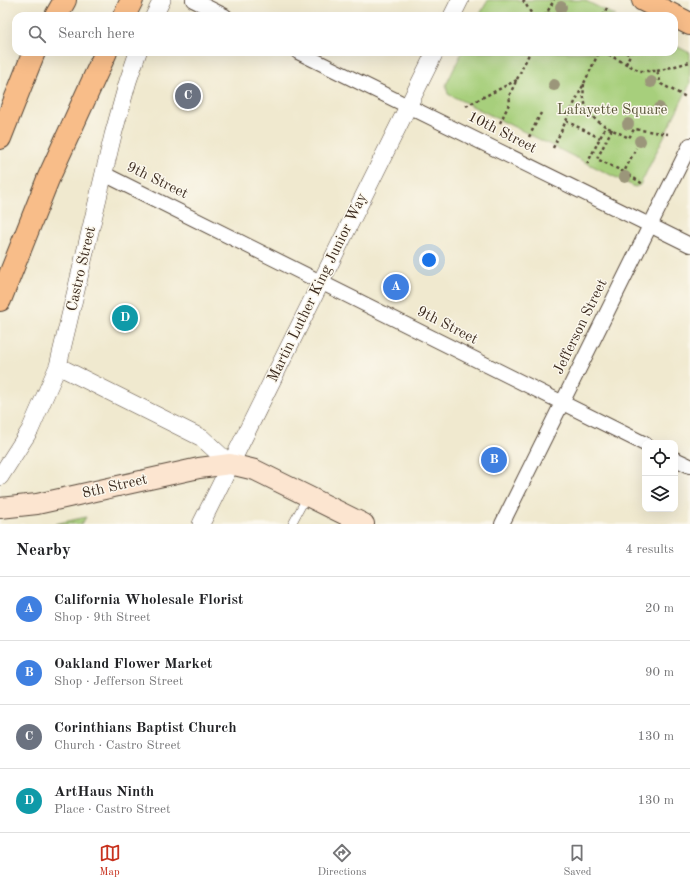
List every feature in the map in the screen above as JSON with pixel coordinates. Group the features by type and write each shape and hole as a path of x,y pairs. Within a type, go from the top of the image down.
{"main road":[{"path":"50,12 54,0"},
{"path":"58,12 65,0"},
{"path":"126,12 132,0"},
{"path":"643,0 666,12"},
{"path":"678,18 690,24"},
{"path":"0,138 33,56"},
{"path":"0,300 43,192 104,56"},
{"name":"8th Street","path":"0,508 37,504 199,468 230,464 255,470 364,524"}],"street":[{"path":"156,12 162,0"},
{"path":"193,0 217,12"},
{"path":"454,12 460,0"},
{"name":"Castro Street","path":"0,476 30,430 58,366 123,98 137,56"},
{"name":"10th Street","path":"306,56 690,246"},
{"name":"Martin Luther King Junior Way","path":"201,524 432,56"},
{"name":"Jefferson Street","path":"502,524 690,145"},
{"name":"9th Street","path":"104,174 642,443"},
{"name":"8th Street","path":"58,366 202,438 230,464"},
{"path":"678,460 690,466"}],"lane":[{"path":"292,524 307,496"}],"path":[{"path":"523,0 530,12"},
{"path":"547,12 554,0"},
{"path":"605,12 607,8"},
{"path":"500,123 510,102 509,96 528,56"},
{"path":"553,148 597,56"},
{"path":"611,56 640,70 657,70 690,62"},
{"path":"626,64 630,56"},
{"path":"657,70 661,84 686,97"},
{"path":"466,106 517,80"},
{"path":"584,84 583,101 586,110 606,126 629,138 634,129 668,134"},
{"path":"529,137 541,113"},
{"path":"566,121 600,138"},
{"path":"587,164 606,126"},
{"path":"598,155 612,129"},
{"path":"624,172 636,148"},
{"path":"593,152 598,155 597,158 643,184"}],"green space":[{"path":"488,0 584,0 608,12 481,12"},
{"name":"Lafayette Square","path":"678,47 690,53 690,84 640,185 635,187 448,94 446,85 460,56 678,56"},
{"path":"86,517 82,524 55,524"}],"place":[{"name":"Corinthians Baptist Church","path":"188,96"},
{"name":"California Wholesale Florist","path":"396,287"},
{"name":"ArtHaus Ninth","path":"125,318"},
{"name":"Oakland Flower Market","path":"494,460"}]}
